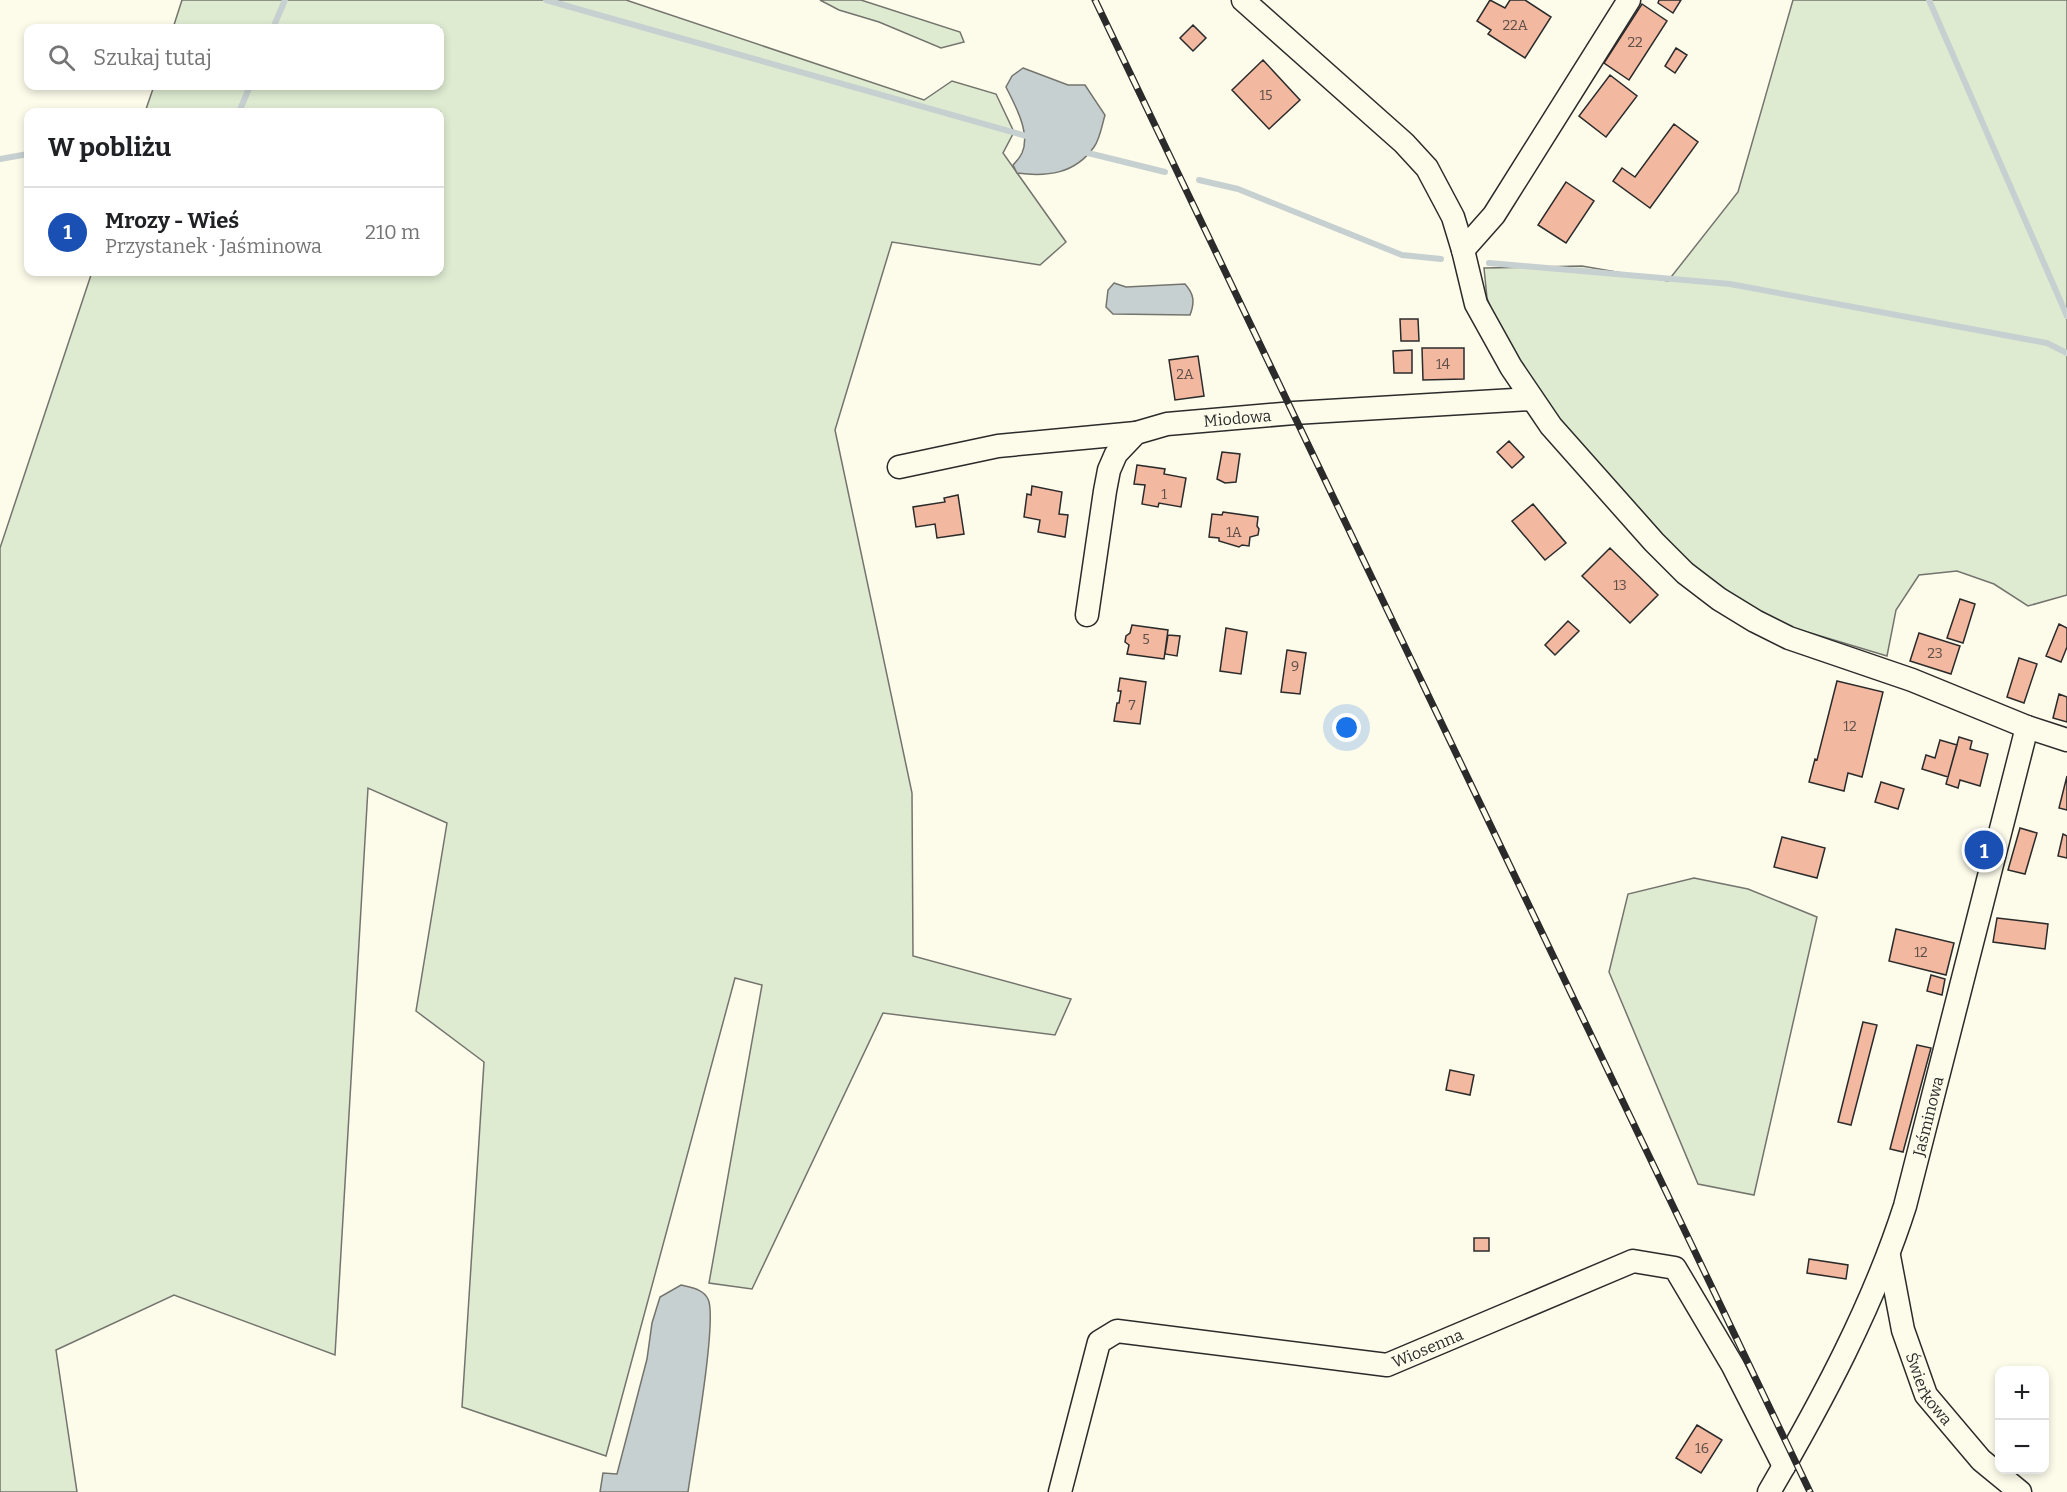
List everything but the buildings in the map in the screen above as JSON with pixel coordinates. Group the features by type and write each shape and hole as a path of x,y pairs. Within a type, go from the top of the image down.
{"street":[{"path":"1243,0 1404,143 1427,168 1453,217 1476,304 1510,367 1551,426 1654,542 1685,573 1719,599 1789,638 1912,680 2027,727 2067,740"},
{"path":"1463,249 1494,214 1629,0"},
{"name":"Miodowa","path":"899,467 998,446 1136,433 1167,424 1294,413 1532,399"},
{"path":"1087,615 1109,470 1116,454 1136,433"},
{"name":"Jaśminowa","path":"1773,1490 1843,1356 1889,1256 1908,1195 2027,727"},
{"name":"Świerkowa","path":"1889,1256 1902,1330 1926,1395 1981,1460 2020,1492"},
{"name":"Wiosenna","path":"1060,1492 1099,1342 1117,1331 1387,1365 1633,1261 1675,1268 1733,1366 1784,1466"}],"green space":[{"path":"182,0 626,0 924,100 952,81 996,94 1014,132 1003,153 1066,242 1040,265 892,242 835,430 912,793 913,956 1071,999 1055,1035 883,1013 752,1289 709,1283 762,985 735,978 606,1456 462,1407 484,1062 416,1011 447,823 368,788 335,1355 174,1295 56,1350 77,1492 0,1492 0,548 91,276 444,276 444,108 146,108 153,90 444,90 444,24 174,24"},
{"path":"820,0 861,0 960,32 964,42 941,48 879,22 839,10"},
{"path":"1793,0 2067,0 2067,595 2028,606 1994,584 1957,571 1919,575 1896,610 1887,656 1794,628 1759,612 1692,567 1557,417 1500,332 1487,298 1484,268 1582,266 1668,281 1738,192"},
{"path":"1694,878 1748,889 1817,917 1754,1195 1698,1184 1609,972 1628,894"}],"shaded area":[{"path":"1023,68 1068,85 1085,85 1105,115 1094,147 1078,163 1060,172 1017,173 1013,165 1022,153 1025,137 1021,119 1006,87 1012,76"},
{"path":"1114,283 1126,287 1185,284 1193,298 1190,315 1113,314 1106,307 1108,290"},
{"path":"681,1285 703,1293 708,1299 710,1312 707,1361 688,1492 600,1492 603,1473 617,1474 647,1359 652,1323 660,1297"}],"waterway":[{"path":"275,24 285,0"},
{"path":"546,0 1030,137"},
{"path":"1929,0 2067,316"},
{"path":"241,108 248,90"},
{"path":"1080,151 1165,172"},
{"path":"0,159 24,155"},
{"path":"1199,180 1238,189 1402,255 1441,259"},
{"path":"1489,263 1730,284 2047,343 2067,353"}],"railway":[{"path":"1095,0 1810,1492"}],"place":[{"name":"Mrozy - Wieś","path":"1984,850"}]}
